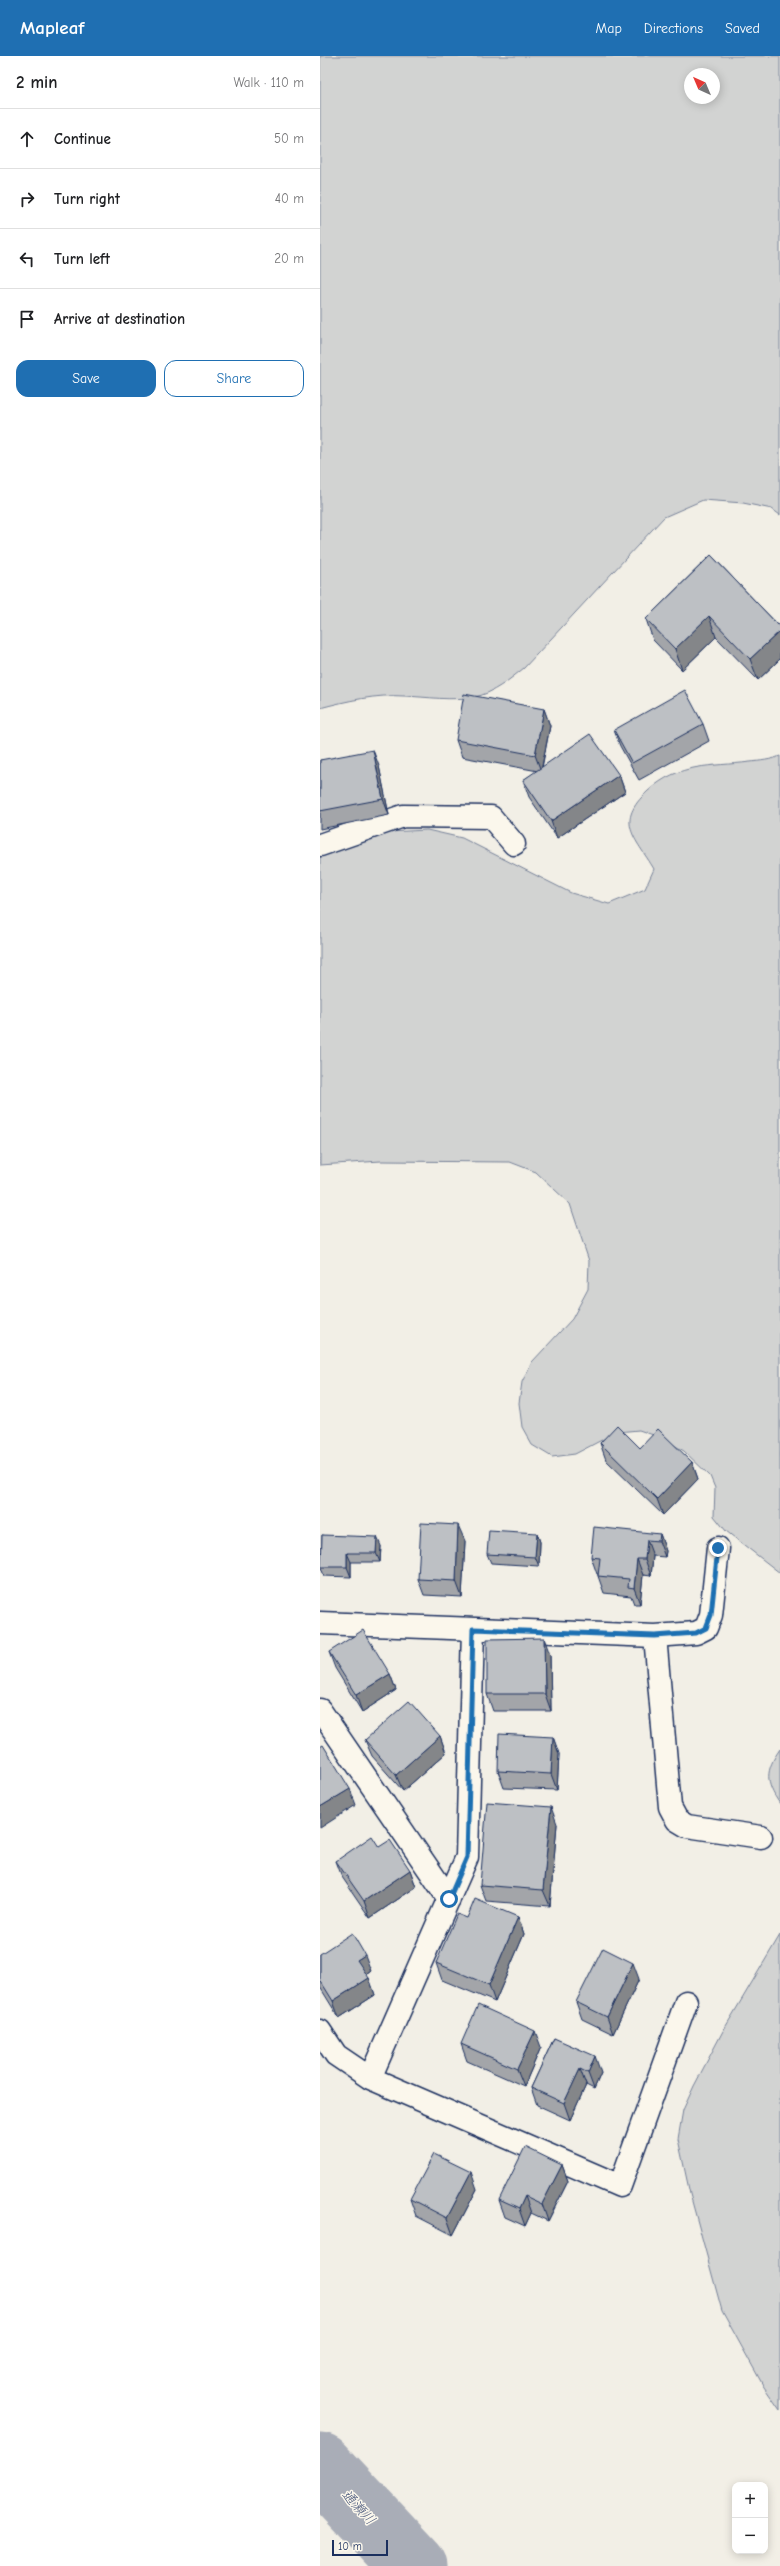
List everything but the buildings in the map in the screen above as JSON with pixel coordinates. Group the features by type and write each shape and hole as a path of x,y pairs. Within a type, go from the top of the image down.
{"street":[{"path":"320,845 403,816 491,817 514,844"},
{"path":"320,1623 655,1636 696,1633 706,1628 711,1615 718,1548"},
{"path":"370,2078 467,1857 473,1629"},
{"path":"655,1636 670,1808 677,1820 686,1826 761,1837"},
{"path":"320,1710 449,1899"},
{"path":"320,2031 336,2055 370,2078 620,2186 686,2002"}],"shaded area":[{"path":"320,56 780,56 780,515 772,509 743,503 703,500 664,517 524,668 501,686 488,693 474,697 457,699 383,696 320,708"},
{"path":"780,756 780,1573 726,1531 714,1516 715,1488 710,1476 684,1451 662,1438 639,1430 617,1432 575,1454 552,1457 532,1445 522,1427 519,1403 522,1382 532,1362 572,1319 588,1289 589,1261 570,1204 536,1172 510,1162 381,1161 320,1165 320,856 349,842 388,832 427,830 462,838 571,893 609,904 645,889 654,869 631,830 630,821 632,812 638,802 648,791 672,775 684,770 762,761"},
{"path":"780,1749 780,1804 769,1783 769,1770"},
{"path":"780,1935 780,2410 764,2387 722,2311 690,2194 678,2139 683,2110 694,2086 723,2031"}],"waterway":[{"name":"通瀬川","path":"320,2466 414,2566"}],"route":[{"path":"449,1899 467,1857 473,1629 655,1636 696,1633 706,1628 711,1615 718,1548"}]}
